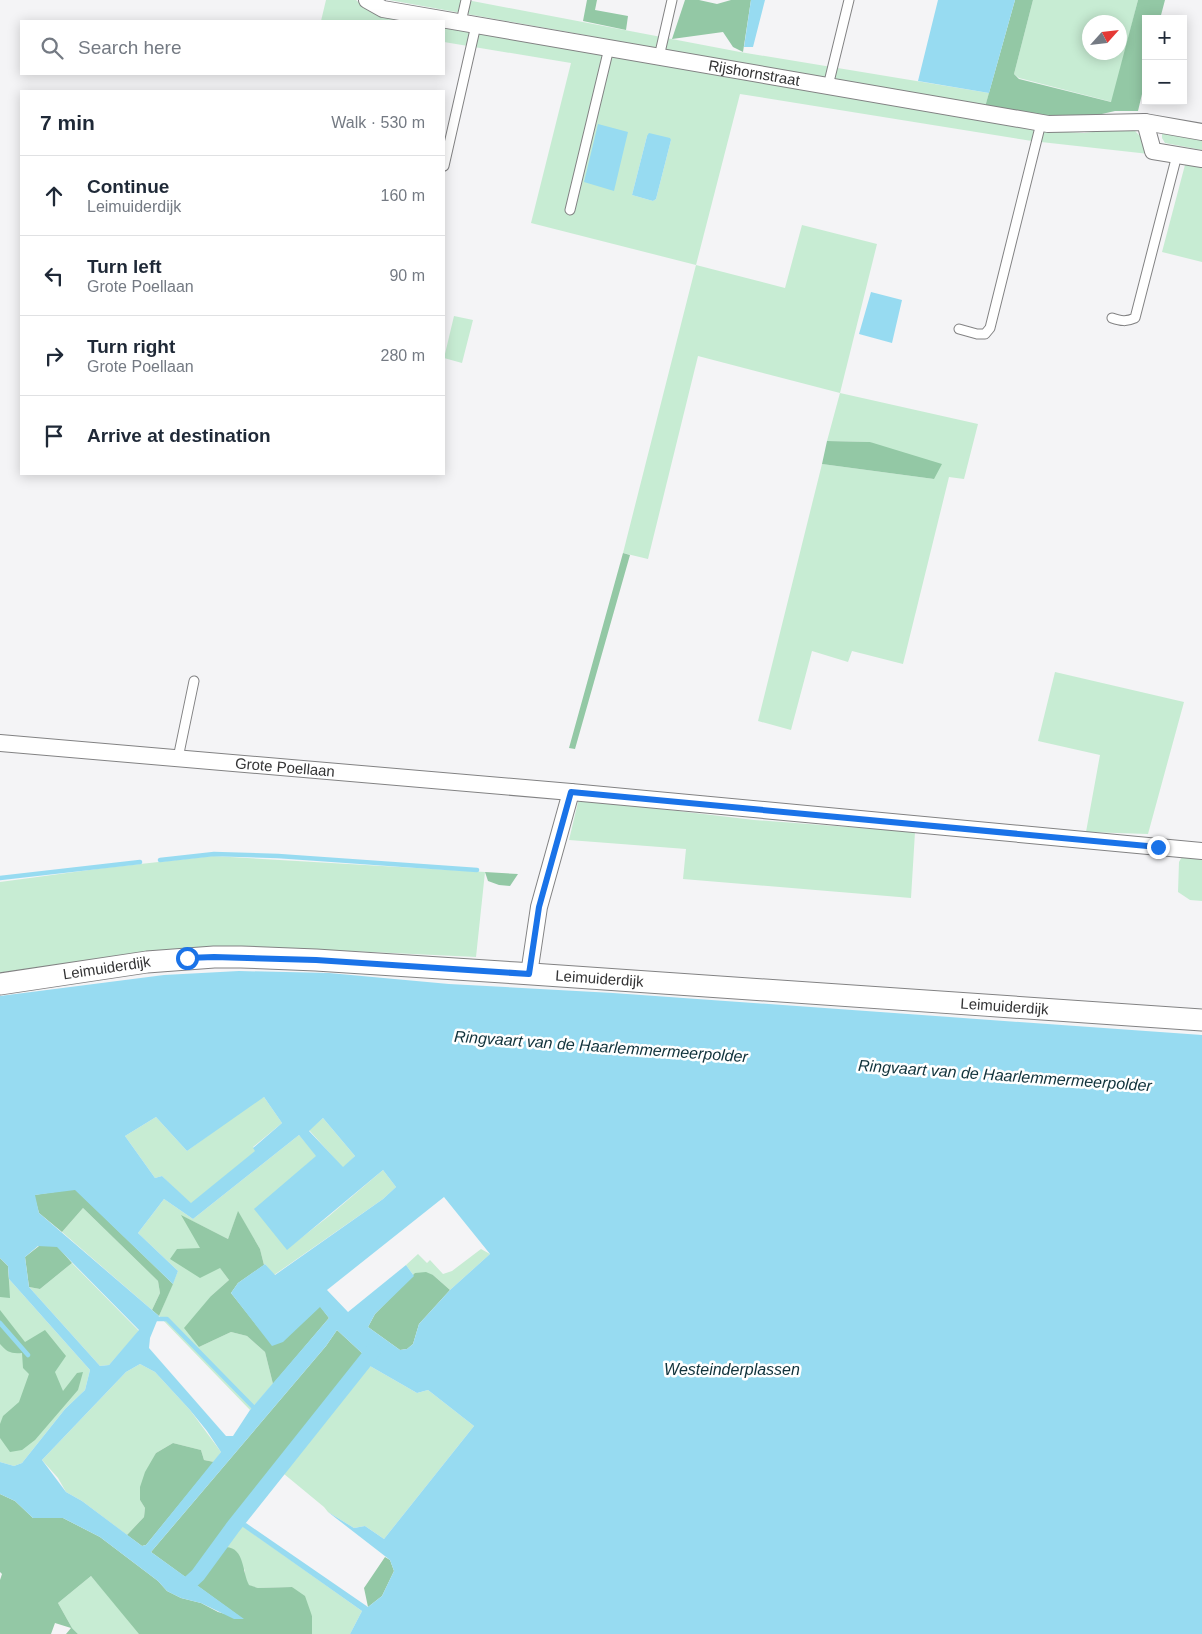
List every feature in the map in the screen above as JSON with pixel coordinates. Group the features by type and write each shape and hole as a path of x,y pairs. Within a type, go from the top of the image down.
{"street":[{"name":"Rijshornstraat","path":"367,0 383,9 1041,123 1145,122 1202,132"},
{"path":"1145,122 1153,151 1202,159"},
{"name":"Grote Poellaan","path":"0,743 571,792 1202,851"},
{"path":"529,974 539,907 571,792"},
{"name":"Leimuiderdijk","path":"0,984 112,971 147,962 214,957 316,960 1202,1020"}],"lane":[{"path":"445,160 468,23 466,0"},
{"path":"659,57 672,0"},
{"path":"828,86 849,0"},
{"path":"570,210 609,48"},
{"path":"960,329 977,334 985,334 990,328 1041,123"},
{"path":"1112,318 1128,321 1135,318 1177,155"},
{"path":"178,758 194,681"}],"green space":[{"path":"326,0 356,0 365,8 421,20 321,20"},
{"path":"389,0 467,0 740,52 989,93 985,107"},
{"path":"587,0 597,0 595,10 628,16 626,30 583,21"},
{"path":"685,0 699,0 717,4 731,0 751,0 743,52 733,47 723,32 672,39"},
{"path":"1015,0 1033,0 1014,74 1019,79 1111,102 1122,60 1127,60 1127,42 1138,0 1165,0 1161,15 1142,15 1142,94 1138,111 1115,111 1080,119 1049,118 985,107"},
{"path":"1033,0 1138,0 1127,43 1127,15 1082,15 1082,60 1123,60 1112,102 1019,78 1014,74"},
{"path":"445,24 1050,131 1084,133 1127,128 1135,131 1141,137 1149,154 1032,141 740,94 696,265 531,223 571,63 445,42","holes":["647,136 671,140 656,199 653,201 632,195"]},
{"path":"1162,131 1202,138 1202,150 1165,143 1162,138"},
{"path":"1186,161 1202,164 1202,262 1162,252"},
{"path":"802,225 877,244 840,393 698,356 648,559 623,553 696,265 785,288"},
{"path":"454,316 473,320 462,363 445,358"},
{"path":"840,393 978,424 964,479 949,477 903,664 852,651 848,662 812,651 791,730 758,721 822,464 934,479 870,442 827,441"},
{"path":"827,441 870,442 942,464 934,479 822,464"},
{"path":"623,553 630,555 575,749 569,748"},
{"path":"1055,672 1184,702 1148,834 1086,832 1100,755 1038,741"},
{"path":"585,800 754,820 915,832 911,898 683,879 686,849 569,840 578,802"},
{"path":"1183,855 1202,857 1202,901 1190,900 1178,892 1179,862"},
{"path":"213,856 485,872 476,957 328,950 0,974 0,882"},
{"path":"485,872 518,874 510,886 488,881"},
{"path":"264,1097 282,1123 253,1147 256,1151 191,1204 162,1176 155,1178 125,1136 156,1117 187,1151 258,1099"},
{"path":"323,1118 355,1156 343,1168 309,1130"},
{"path":"299,1135 317,1156 306,1165 287,1249 383,1170 396,1187 383,1199 274,1275 264,1265 260,1249 238,1212 228,1239 182,1216 229,1280 211,1296 199,1347 231,1332 247,1336 265,1352 273,1384 250,1410 159,1316 178,1271 138,1233 164,1199 193,1219"},
{"path":"75,1189 173,1284 159,1316 152,1310 160,1293 158,1281 83,1208 62,1232 39,1213 34,1195"},
{"path":"83,1208 158,1281 160,1293 152,1310 62,1232"},
{"path":"238,1211 260,1249 264,1265 238,1283 231,1293 258,1327 299,1326 320,1306 329,1318 273,1384 265,1352 247,1336 231,1332 199,1347 184,1328 211,1296 229,1280 220,1268 200,1278 170,1259 177,1249 200,1248 181,1215 228,1239"},
{"path":"39,1246 57,1246 72,1263 40,1289 29,1287 25,1257"},
{"path":"481,1249 490,1254 450,1290 433,1275 414,1276 406,1265 418,1254 427,1263 430,1260 443,1274 452,1271"},
{"path":"0,1258 9,1279 90,1370 85,1390 65,1409 22,1463 14,1466 0,1462"},
{"path":"0,1258 8,1266 10,1298 0,1297"},
{"path":"72,1263 139,1331 109,1365 100,1366 29,1287 40,1289"},
{"path":"426,1272 433,1275 450,1290 419,1324 413,1344 407,1349 400,1350 368,1327 375,1314 415,1273"},
{"path":"0,1310 25,1342 45,1330 66,1356 55,1372 63,1391 77,1373 83,1372 78,1390 35,1440 22,1450 10,1452 0,1438 0,1424 3,1416 19,1402 29,1374 23,1368 22,1353 10,1352 0,1344"},
{"path":"337,1330 364,1355 338,1392 215,1547 232,1548 237,1552 249,1585 258,1588 292,1587 305,1596 312,1616 312,1634 139,1634 91,1576 58,1603 72,1628 78,1634 66,1634 71,1628 55,1623 51,1634 0,1634 0,1580 2,1574 0,1572 0,1494 15,1501 33,1518 63,1518 100,1537 158,1581 167,1591 181,1598 201,1603 218,1612 243,1619 151,1552 326,1346"},
{"path":"140,1364 155,1372 190,1410 221,1452 214,1462 204,1460 201,1450 173,1443 156,1453 140,1500 145,1508 144,1517 127,1535 82,1501 66,1492 58,1478 42,1460 126,1372"},
{"path":"357,1366 370,1366 417,1393 428,1390 474,1426 384,1539 365,1526 354,1528 328,1512 278,1469"},
{"path":"173,1443 201,1450 204,1460 214,1462 146,1545 142,1546 127,1535 144,1517 145,1508 140,1500 140,1487 145,1472 156,1453"},
{"path":"241,1514 246,1523 241,1525 362,1611 350,1634 312,1634 312,1616 292,1587 258,1588 248,1585 245,1578 245,1570 214,1548"},
{"path":"385,1557 390,1560 394,1571 382,1596 368,1607 364,1588"},
{"path":"91,1576 139,1634 78,1634 72,1628 58,1603"}],"water":[{"path":"751,0 765,0 753,47 744,47"},
{"path":"938,0 1015,0 989,93 918,81"},
{"path":"598,124 628,132 614,191 584,182"},
{"path":"649,133 670,138 671,140 656,199 653,201 632,195"},
{"path":"871,292 902,300 892,343 859,334"},
{"name":"Westeinderplassen","path":"239,971 329,973 449,984 613,993 1202,1035 1202,1634 350,1634 362,1611 240,1525 246,1523 368,1607 382,1596 394,1571 390,1560 328,1512 354,1528 365,1526 384,1539 474,1426 428,1390 417,1393 370,1366 357,1366 364,1355 337,1330 326,1346 151,1552 244,1619 234,1619 201,1603 181,1598 167,1591 158,1581 100,1537 63,1518 33,1518 15,1501 0,1494 0,1462 14,1466 22,1463 65,1409 85,1390 90,1370 9,1279 8,1266 0,1258 0,996 164,975","holes":["264,1097 282,1123 253,1148 255,1151 191,1203 162,1176 155,1178 125,1136 156,1117 187,1151","323,1118 355,1156 343,1167 309,1131","299,1135 316,1156 254,1209 287,1250 383,1170 396,1187 383,1199 275,1275 265,1264 238,1283 231,1293 272,1346 283,1342 320,1307 329,1318 250,1410 233,1436 226,1436 149,1348 150,1338 159,1316 39,1213 35,1195 75,1190 173,1284 178,1271 138,1233 164,1199 193,1219","444,1197 490,1254 450,1290 419,1324 413,1344 407,1349 400,1350 368,1327 375,1314 414,1276 406,1265 348,1312 327,1290","38,1246 57,1247 139,1330 109,1365 100,1366 29,1287 25,1257","140,1364 155,1372 190,1410 221,1452 146,1545 142,1546 82,1501 66,1492 42,1460 126,1372"]}],"waterway":[{"path":"160,860 214,854 278,856 477,870"},
{"path":"0,878 140,862"},
{"path":"153,1319 167,1319 257,1411"},
{"path":"0,1323 28,1355"},
{"path":"174,1585 184,1588 198,1575 233,1527 373,1351"}],"route":[{"path":"187,958 316,960 529,974 539,907 571,792 1158,847"}],"water label":[{"name":"Ringvaart van de Haarlemmermeerpolder","path":"601,1046"},
{"name":"Ringvaart van de Haarlemmermeerpolder","path":"1005,1075"}]}
